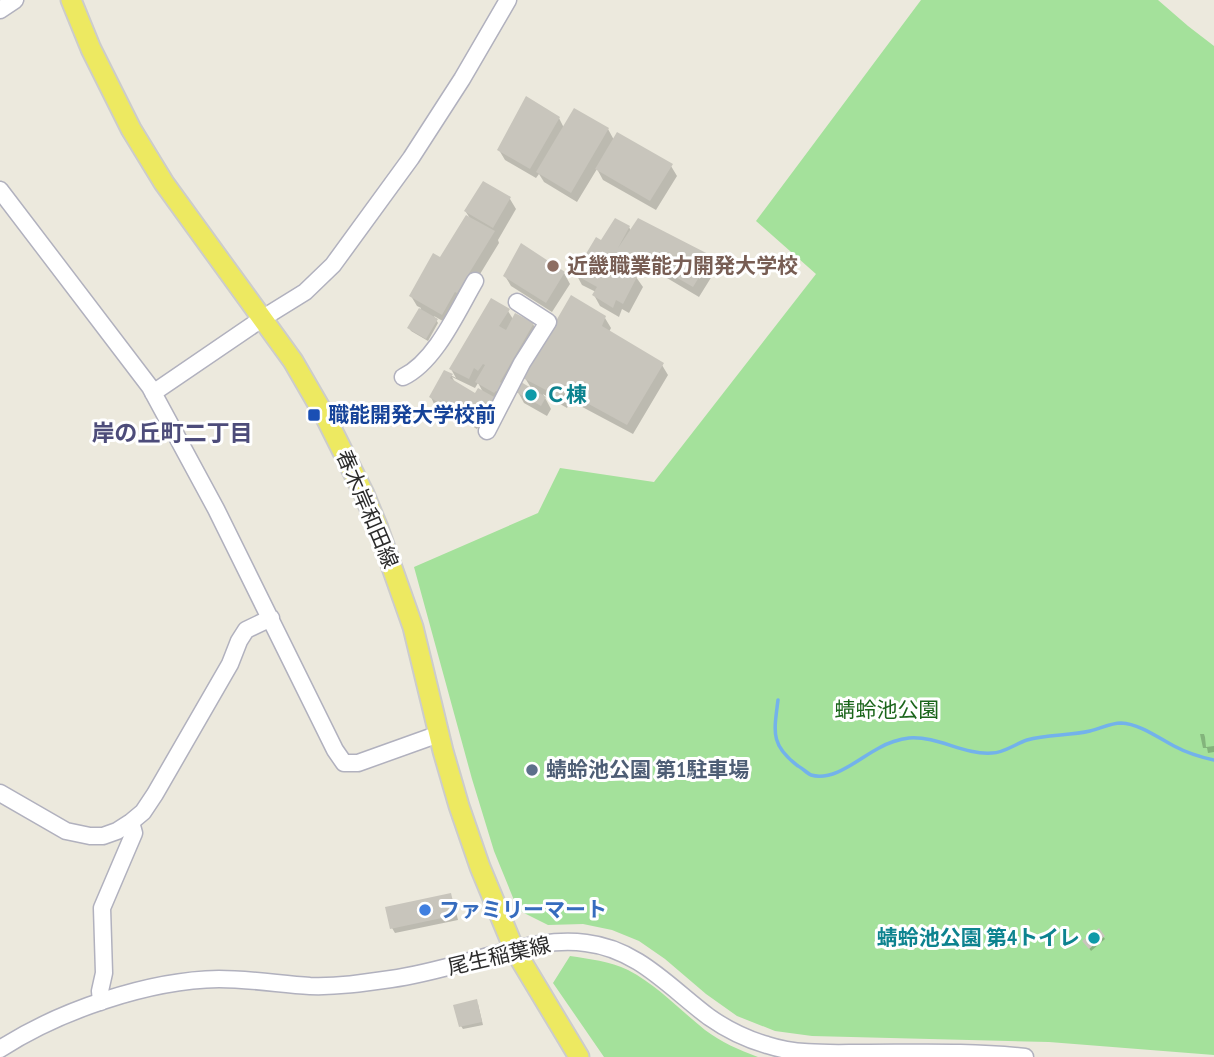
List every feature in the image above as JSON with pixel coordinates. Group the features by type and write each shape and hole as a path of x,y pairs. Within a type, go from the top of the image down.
{"main road":[{"name":"春木岸和田線","path":"71,0 91,50 131,129 164,183 263,318 307,384 364,494 379,528 413,627 439,734 459,806 476,854 514,949 579,1057"}],"street":[{"path":"0,10 15,0"},
{"path":"153,393 304,292 334,265 411,158 462,79 508,0"},
{"path":"0,190 153,393 216,509 335,750 344,763 358,763 439,734"},
{"path":"403,377 413,373 438,345 475,281"},
{"path":"487,431 522,363 548,322 517,302"},
{"path":"0,793 66,831 103,836 131,822 143,812 180,752 230,664 246,629 271,618"},
{"path":"101,1002 100,991 104,973 102,908 134,833 131,822"},
{"name":"尾生稲葉線","path":"0,1049 33,1029 101,1002 150,988 220,979 313,986 345,985 419,974 548,942 566,942 611,948 631,957 650,968 710,1018 729,1030 766,1045 823,1054 959,1053 1025,1057"}],"green space":[{"name":"蜻蛉池公園","path":"921,0 1158,0 1214,46 1214,1055 1049,1042 812,1036 775,1031 737,1016 639,941 612,930 583,924 548,925 518,910 494,851 472,779 414,567 538,513 560,468 654,482 816,274 756,221"},
{"path":"570,956 607,962 628,970 659,990 711,1034 758,1057 604,1057 553,983"}],"building":[{"path":"526,96 560,117 530,169 497,150"},
{"path":"574,108 609,128 571,193 536,172"},
{"path":"617,132 673,164 650,201 595,169"},
{"path":"483,181 511,197 493,228 464,211"},
{"path":"466,215 495,231 442,315 409,296 433,253 440,257"},
{"path":"615,218 630,226 618,248 638,218 712,256 693,287 634,253 625,268 638,275 623,304 616,300 613,308 592,295 597,287 574,274 596,237 601,240"},
{"path":"521,243 565,272 546,303 503,276"},
{"path":"571,295 606,316 602,326 664,363 627,425 565,391 561,398 523,378"},
{"path":"491,298 510,309 499,326 506,330 515,313 534,323 500,382 504,384 499,393 475,382 485,365 483,364 478,371 474,368 469,379 449,369"},
{"path":"419,308 438,319 426,339 407,328"},
{"path":"444,370 453,374 450,378 475,393 478,388 496,398 479,427 429,397"},
{"name":"Ｃ棟","path":"521,382 546,397 541,406 516,392"},
{"path":"451,893 456,915 390,929 385,907"},
{"name":"蜻蛉池公園 第4トイレ","path":"1099,928 1105,936 1089,949 1082,941"},
{"path":"477,999 482,1022 459,1027 453,1005"}],"waterway":[{"path":"778,700 775,729 778,744 789,758 811,775 838,772 882,746 905,739 920,738 971,751 992,753 1035,738 1082,733 1121,723 1142,728 1184,751 1214,760"}],"place":[{"name":"近畿職業能力開発大学校","path":"553,266"},
{"name":"Ｃ棟","path":"531,395"},
{"name":"職能開発大学校前","path":"314,415"},
{"name":"蜻蛉池公園 第1駐車場","path":"532,770"},
{"name":"ファミリーマート","path":"425,910"},
{"name":"蜻蛉池公園 第4トイレ","path":"1094,938"}],"district":[{"name":"岸の丘町二丁目","path":"172,433"}]}
